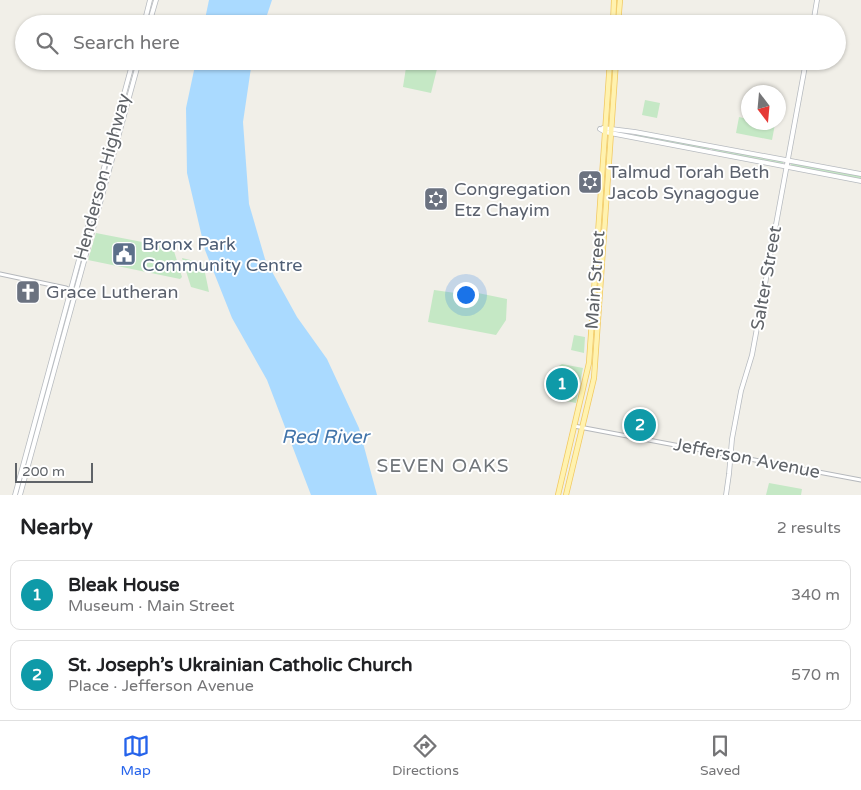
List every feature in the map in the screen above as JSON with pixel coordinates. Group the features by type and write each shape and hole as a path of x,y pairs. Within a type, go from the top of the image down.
{"main road":[{"path":"147,15 151,0"},
{"path":"152,15 156,0"},
{"path":"613,15 614,0"},
{"path":"619,15 620,0"},
{"path":"814,15 817,0"},
{"name":"Henderson Highway","path":"15,495 131,70"},
{"name":"Henderson Highway","path":"20,495 137,70"},
{"name":"Main Street","path":"558,495 589,363 609,70"},
{"name":"Main Street","path":"566,495 592,384 615,70"},
{"name":"Salter Street","path":"726,495 732,439 741,391 752,355 804,70"},
{"path":"121,107 126,109"},
{"path":"605,130 861,174"},
{"path":"611,131 861,181"},
{"path":"586,378 589,378 592,384"}],"street":[{"path":"151,0 156,0"},
{"path":"0,274 71,290 76,293"},
{"name":"Jefferson Avenue","path":"574,426 861,480"}],"green space":[{"path":"406,70 437,70 431,93 403,87"},
{"path":"645,100 660,103 657,118 642,115"},
{"path":"739,117 741,117 741,130 774,130 772,140 736,133"},
{"path":"636,134 709,147 709,149 636,136"},
{"path":"712,148 783,161 783,163 778,164 712,151"},
{"path":"795,163 861,175 861,179 791,166 791,164"},
{"path":"96,233 173,248 182,277 180,279 88,260"},
{"path":"182,258 203,263 209,292 191,287"},
{"path":"434,290 477,296 478,293 507,299 506,320 496,335 428,322"},
{"path":"574,335 585,337 584,353 571,350"},
{"path":"562,364 583,368 576,403 551,398 553,386 555,386 557,367"},
{"path":"769,483 802,489 801,495 766,495"}],"water":[{"path":"209,0 272,0 267,15 206,15"},
{"name":"Red River","path":"194,70 251,70 243,122 249,204 265,259 297,317 327,359 359,428 377,495 311,495 267,380 232,318 205,250 187,173 186,108"}],"place":[{"name":"Talmud Torah Beth Jacob Synagogue","path":"590,182"},
{"name":"Congregation Etz Chayim","path":"436,199"},
{"name":"Bronx Park Community Centre","path":"124,254"},
{"name":"Grace Lutheran","path":"28,292"},
{"name":"Bleak House","path":"562,384"},
{"name":"St. Joseph’s Ukrainian Catholic Church","path":"640,425"}],"district":[{"name":"SEVEN OAKS","path":"443,466"}]}
